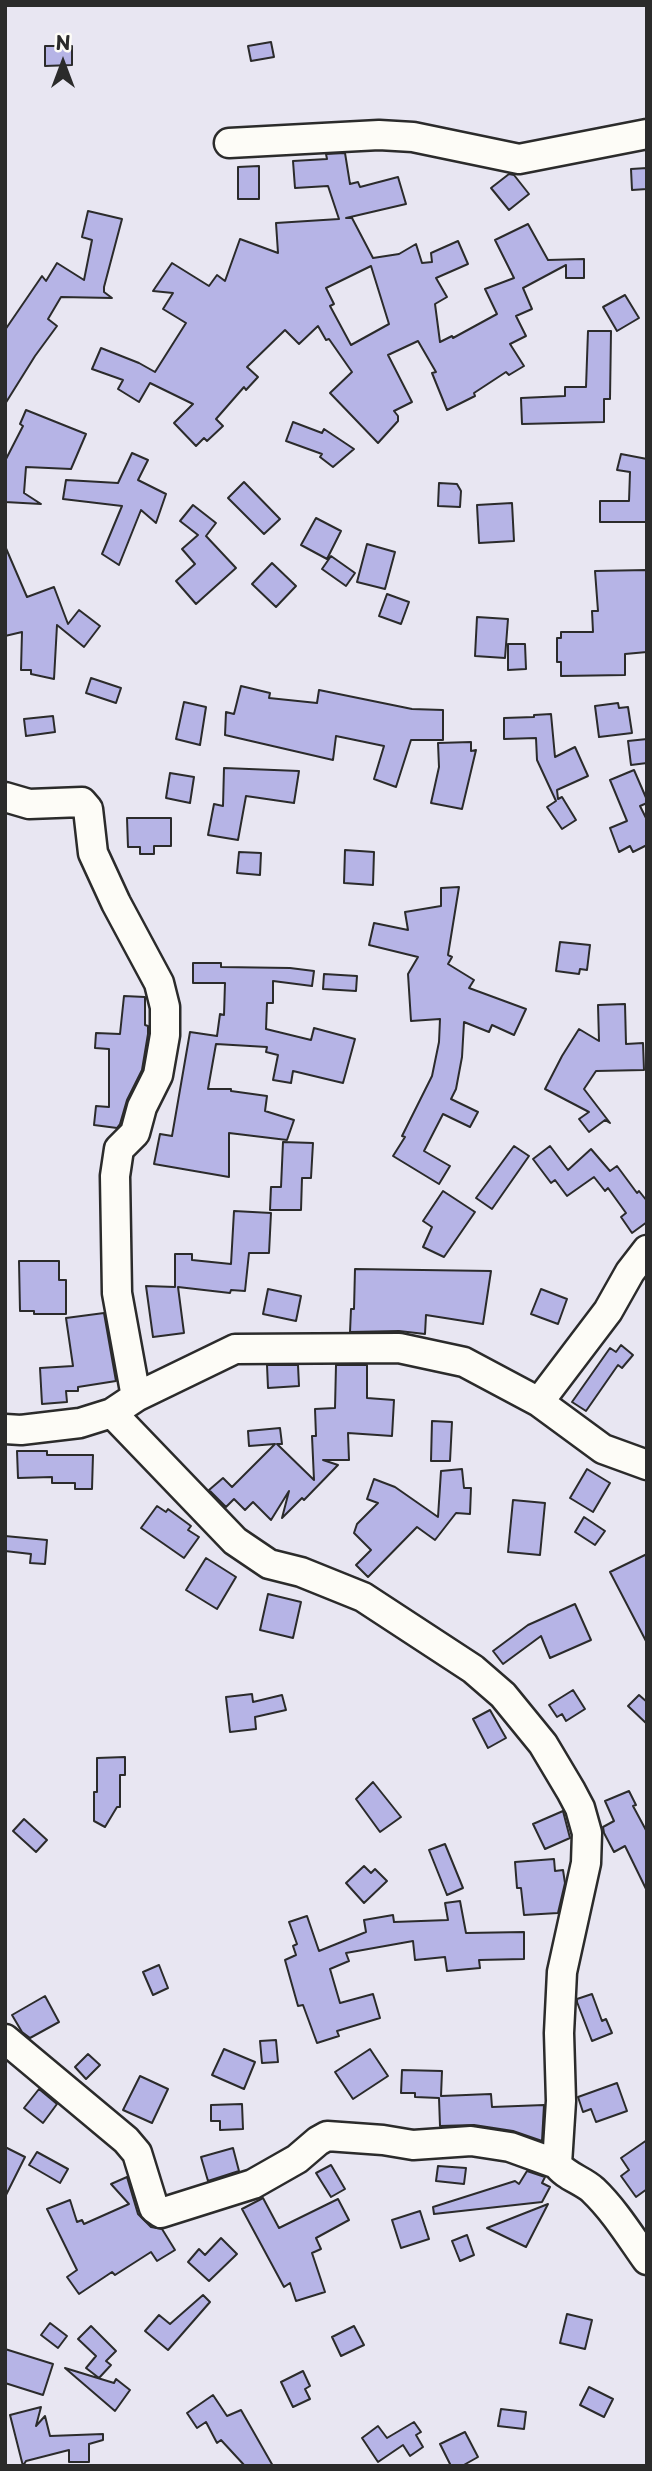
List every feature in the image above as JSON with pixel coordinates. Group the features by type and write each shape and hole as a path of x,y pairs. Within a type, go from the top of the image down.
{"street":[{"path":"229,143 379,135 413,137 519,159 647,134"},
{"path":"5,797 29,804 82,802 88,809 93,853 116,903 159,983 165,1007 158,1075 142,1107 135,1133 119,1149 115,1176 117,1293 136,1397"},
{"path":"539,1402 608,1311 630,1272 647,1250"},
{"path":"5,1429 21,1430 80,1423 112,1413 136,1397 235,1349 399,1348 464,1362 539,1402 603,1449 647,1465"},
{"path":"112,1413 235,1541 269,1564 301,1572 363,1597 472,1669 503,1695 543,1744 580,1808 587,1833 586,1863 562,1972 559,2033 561,2101 557,2164"},
{"path":"5,2039 126,2140 137,2153 155,2208 161,2213 253,2184 298,2159 327,2136 413,2145 471,2141 510,2147 557,2164 591,2188 615,2214 647,2260"}],"building":[{"path":"271,42 274,57 251,61 248,46"},
{"path":"45,46 72,46 72,65 45,66"},
{"path":"345,153 350,184 358,182 360,187 398,177 406,204 346,218 352,218 373,258 399,254 416,244 422,263 432,262 431,253 458,241 468,264 436,278 447,297 435,304 440,342 452,336 453,338 497,314 485,289 514,278 495,240 528,224 548,260 584,259 584,278 566,278 566,265 523,288 532,309 516,316 526,336 510,344 524,366 509,375 506,372 474,393 475,396 447,410 432,373 436,372 418,341 388,355 412,402 394,411 398,421 378,443 330,393 352,372 329,339 326,340 318,326 299,344 285,330 247,367 258,377 246,390 244,387 216,419 223,426 207,441 204,438 196,446 174,423 193,404 150,383 139,402 118,389 123,380 92,369 101,348 155,372 186,323 163,309 173,293 153,291 172,263 209,286 217,275 225,281 240,239 278,253 276,223 339,219 328,186 295,188 293,161 327,159 326,154","holes":["371,266 389,324 351,345 330,306 334,304 326,288"]},
{"path":"259,166 259,199 238,199 238,167"},
{"path":"647,168 647,189 632,190 631,169"},
{"path":"509,174 514,175 529,194 509,210 491,188"},
{"path":"88,211 122,219 104,287 104,292 112,298 61,297 48,319 57,326 5,404 5,330 42,276 46,281 57,263 84,280 92,240 82,237"},
{"path":"625,295 639,318 617,331 603,307"},
{"path":"588,331 611,331 610,399 604,399 604,422 522,424 521,398 565,396 565,387 586,387"},
{"path":"26,410 86,434 71,469 26,467 24,493 41,504 5,502 5,461 23,426 20,424"},
{"path":"293,422 322,433 324,429 354,449 333,467 320,457 322,454 286,441"},
{"path":"132,453 148,460 138,480 166,494 156,523 141,510 119,565 102,554 122,506 63,499 66,480 118,483"},
{"path":"621,454 647,459 647,522 600,522 600,501 629,501 630,472 617,470"},
{"path":"244,482 280,519 264,534 228,498"},
{"path":"439,483 457,484 461,491 460,507 438,506"},
{"path":"512,503 514,541 479,543 477,505"},
{"path":"193,505 216,523 206,536 236,568 196,604 176,581 195,564 182,549 198,535 180,521"},
{"path":"316,518 341,531 327,559 301,545"},
{"path":"367,544 395,552 385,589 357,582"},
{"path":"5,546 27,597 54,587 68,624 79,610 100,626 84,647 57,625 54,679 31,674 31,670 21,670 22,632 5,636"},
{"path":"331,556 355,573 346,586 322,569"},
{"path":"272,563 296,586 276,607 252,584"},
{"path":"647,570 647,652 625,654 625,675 561,676 561,662 557,662 557,638 561,638 561,632 593,632 592,611 598,611 595,571"},
{"path":"387,594 409,602 401,624 379,616"},
{"path":"477,617 508,619 505,658 475,656"},
{"path":"508,644 525,644 526,669 508,670"},
{"path":"91,678 121,688 116,703 86,693"},
{"path":"241,686 270,693 269,698 317,703 319,690 412,709 443,710 443,740 411,740 396,787 374,779 384,746 336,736 333,760 225,735 226,712 234,714"},
{"path":"184,702 206,707 200,745 176,739"},
{"path":"618,703 619,708 628,707 632,733 599,737 595,706"},
{"path":"551,714 555,757 575,747 588,776 557,790 558,799 562,797 576,820 562,829 547,807 556,801 537,760 536,738 504,739 504,718"},
{"path":"53,716 55,732 26,736 24,719"},
{"path":"647,739 647,763 631,765 628,741"},
{"path":"471,742 471,751 476,750 462,809 431,803 439,767 438,743"},
{"path":"224,768 299,771 294,803 246,796 238,840 208,835 214,804 223,806"},
{"path":"634,770 647,800 647,803 640,806 647,820 647,845 633,852 630,846 619,852 610,828 627,821 610,780"},
{"path":"170,773 194,777 190,803 166,798"},
{"path":"127,818 171,818 171,846 154,846 154,854 140,854 140,847 128,847"},
{"path":"345,850 374,852 373,885 344,883"},
{"path":"239,852 261,853 260,875 237,873"},
{"path":"459,887 448,955 452,957 448,964 474,980 469,988 526,1009 514,1035 492,1025 489,1032 464,1022 462,1057 456,1089 451,1099 478,1112 470,1127 443,1114 424,1151 450,1166 439,1184 393,1156 405,1137 402,1136 432,1076 439,1042 440,1019 411,1021 408,974 418,957 369,945 374,923 408,930 405,912 441,906 441,888"},
{"path":"560,942 590,945 587,970 580,969 579,974 556,971"},
{"path":"193,963 221,963 221,967 314,971 312,986 273,981 273,1003 267,1003 266,1029 311,1040 314,1028 355,1039 343,1083 293,1071 291,1083 273,1080 278,1055 266,1052 267,1047 216,1044 208,1089 231,1089 267,1096 265,1111 294,1120 287,1140 229,1133 229,1177 154,1164 160,1134 172,1136 190,1032 217,1036 220,1014 224,1015 225,983 193,983"},
{"path":"324,974 357,976 356,991 323,989"},
{"path":"124,996 145,997 145,1025 148,1026 148,1034 142,1070 117,1128 94,1125 96,1106 109,1107 109,1049 95,1048 96,1033 120,1034"},
{"path":"625,1004 626,1044 643,1043 644,1070 596,1071 584,1089 610,1123 605,1120 589,1132 579,1119 589,1112 545,1089 579,1029 599,1041 598,1005"},
{"path":"283,1142 313,1143 311,1178 302,1178 301,1210 270,1210 271,1187 281,1187"},
{"path":"514,1146 529,1156 492,1209 476,1198"},
{"path":"550,1146 568,1170 591,1149 610,1171 617,1166 637,1193 639,1191 647,1201 647,1222 632,1233 621,1217 626,1213 608,1188 605,1191 594,1177 567,1196 555,1180 551,1183 533,1159"},
{"path":"443,1191 475,1212 444,1257 423,1247 432,1227 423,1221"},
{"path":"234,1211 271,1213 269,1253 249,1253 245,1291 231,1290 230,1293 178,1287 184,1333 153,1337 146,1286 175,1287 175,1254 192,1254 192,1260 231,1264"},
{"path":"19,1261 59,1261 59,1280 66,1280 66,1314 20,1311"},
{"path":"355,1269 491,1271 483,1324 426,1315 425,1334 399,1331 350,1332 351,1309 354,1309"},
{"path":"268,1289 301,1296 296,1321 263,1314"},
{"path":"541,1289 567,1299 558,1324 531,1314"},
{"path":"104,1313 116,1381 78,1387 78,1391 66,1391 67,1402 42,1404 40,1368 73,1366 66,1318"},
{"path":"621,1345 633,1355 622,1368 618,1365 586,1411 572,1402 610,1348 616,1352"},
{"path":"267,1365 298,1365 299,1386 268,1388"},
{"path":"336,1365 367,1365 367,1398 394,1400 392,1436 348,1433 349,1460 323,1460 338,1465 282,1518 289,1491 271,1520 253,1502 245,1510 234,1499 226,1507 209,1490 223,1478 232,1487 275,1444 249,1446 248,1431 280,1428 282,1444 277,1444 314,1480 312,1436 316,1436 315,1409 335,1408"},
{"path":"432,1421 452,1422 450,1461 431,1461"},
{"path":"17,1451 47,1451 47,1455 93,1455 92,1489 75,1489 75,1483 52,1483 52,1477 18,1478"},
{"path":"462,1469 464,1488 471,1488 470,1514 456,1513 435,1540 417,1527 368,1577 356,1565 371,1550 354,1533 357,1524 378,1503 367,1499 374,1479 395,1487 438,1517 441,1471"},
{"path":"587,1469 610,1483 593,1512 570,1498"},
{"path":"513,1500 545,1503 540,1555 508,1552"},
{"path":"157,1506 166,1512 168,1509 191,1526 188,1530 199,1537 184,1558 141,1528"},
{"path":"584,1517 605,1531 595,1545 575,1532"},
{"path":"5,1536 47,1540 45,1564 30,1563 31,1554 5,1551"},
{"path":"647,1554 647,1643 610,1572"},
{"path":"206,1558 236,1577 217,1609 186,1590"},
{"path":"268,1594 301,1602 293,1638 260,1630"},
{"path":"575,1604 591,1640 550,1658 541,1636 503,1664 493,1651 528,1625"},
{"path":"573,1690 585,1709 566,1721 562,1714 557,1717 549,1705"},
{"path":"252,1694 253,1702 282,1695 286,1710 255,1717 256,1729 230,1732 226,1697"},
{"path":"639,1695 647,1702 647,1724 628,1706"},
{"path":"490,1710 506,1738 488,1748 473,1719"},
{"path":"125,1757 125,1775 120,1775 120,1807 117,1807 105,1827 94,1821 97,1758"},
{"path":"373,1782 401,1817 380,1832 356,1799"},
{"path":"629,1791 636,1805 633,1806 647,1832 647,1891 625,1846 614,1852 604,1833 603,1827 614,1821 605,1801"},
{"path":"563,1811 570,1838 545,1849 533,1824"},
{"path":"24,1819 47,1840 36,1852 13,1831"},
{"path":"445,1844 463,1888 447,1895 429,1850"},
{"path":"554,1859 555,1871 563,1870 565,1883 558,1913 524,1915 521,1888 517,1888 515,1862"},
{"path":"364,1866 371,1873 375,1869 387,1881 364,1903 346,1883"},
{"path":"460,1901 466,1933 524,1932 524,1959 479,1960 480,1968 447,1971 445,1957 415,1960 413,1941 346,1953 349,1961 330,1969 340,2003 373,1994 380,2018 337,2031 339,2036 317,2043 303,2005 298,2006 285,1960 296,1955 293,1946 297,1944 289,1922 307,1916 319,1951 366,1932 364,1920 393,1915 394,1922 448,1920 445,1903"},
{"path":"159,1965 168,1988 153,1995 143,1972"},
{"path":"592,1994 602,2021 606,2019 612,2033 592,2041 577,1999"},
{"path":"45,1996 59,2022 30,2038 22,2032 12,2015"},
{"path":"276,2040 278,2062 262,2063 260,2041"},
{"path":"224,2049 255,2062 244,2089 212,2075"},
{"path":"370,2049 388,2076 353,2099 335,2072"},
{"path":"88,2054 100,2065 86,2079 75,2067"},
{"path":"402,2070 442,2071 441,2096 491,2094 492,2107 544,2105 542,2141 513,2131 474,2125 440,2126 439,2098 415,2097 415,2093 401,2093"},
{"path":"140,2076 168,2089 152,2123 123,2110"},
{"path":"617,2083 627,2111 596,2122 591,2109 583,2112 578,2097"},
{"path":"39,2089 57,2104 43,2123 24,2108"},
{"path":"242,2104 243,2129 220,2130 220,2121 211,2121 211,2105"},
{"path":"647,2140 647,2189 636,2197 621,2176 629,2170 621,2158"},
{"path":"5,2147 25,2157 5,2197"},
{"path":"233,2148 239,2171 208,2181 201,2157"},
{"path":"37,2152 68,2169 60,2183 29,2165"},
{"path":"331,2165 345,2189 331,2197 316,2173"},
{"path":"438,2166 466,2168 464,2184 436,2181"},
{"path":"527,2171 545,2177 542,2183 550,2187 542,2202 434,2214 433,2207 515,2181 519,2184"},
{"path":"127,2177 138,2214 151,2227 162,2229 175,2250 157,2261 151,2252 115,2275 112,2272 79,2294 67,2277 77,2270 47,2209 70,2200 77,2222 82,2220 84,2224 129,2204 111,2184"},
{"path":"263,2198 279,2228 338,2199 349,2220 316,2238 321,2249 312,2253 325,2292 296,2301 290,2283 284,2287 242,2209"},
{"path":"548,2204 526,2247 487,2228"},
{"path":"420,2211 429,2239 401,2248 392,2220"},
{"path":"467,2235 474,2255 460,2261 452,2241"},
{"path":"221,2238 237,2254 209,2281 188,2262 199,2249 205,2255"},
{"path":"203,2295 210,2302 168,2350 145,2331 159,2315 170,2324"},
{"path":"567,2314 592,2320 585,2349 560,2343"},
{"path":"50,2323 67,2336 58,2348 41,2335"},
{"path":"91,2326 116,2351 106,2361 111,2365 99,2378 86,2368 96,2356 78,2339"},
{"path":"354,2326 364,2345 341,2356 332,2337"},
{"path":"5,2349 53,2364 43,2395 5,2383"},
{"path":"65,2368 114,2383 116,2379 130,2390 115,2411"},
{"path":"303,2371 310,2386 305,2389 310,2399 293,2407 281,2382"},
{"path":"589,2387 613,2399 604,2417 580,2405"},
{"path":"213,2395 227,2416 241,2410 273,2466 245,2466 221,2440 217,2443 206,2422 197,2428 187,2413"},
{"path":"41,2407 36,2426 45,2416 50,2436 103,2434 103,2440 89,2444 89,2462 69,2462 69,2450 26,2461 23,2466 10,2415"},
{"path":"501,2409 526,2412 524,2429 498,2426"},
{"path":"414,2422 421,2432 416,2435 423,2447 410,2456 403,2445 378,2462 362,2438 378,2426 387,2438"},
{"path":"465,2432 478,2457 462,2466 451,2466 440,2444"}]}
